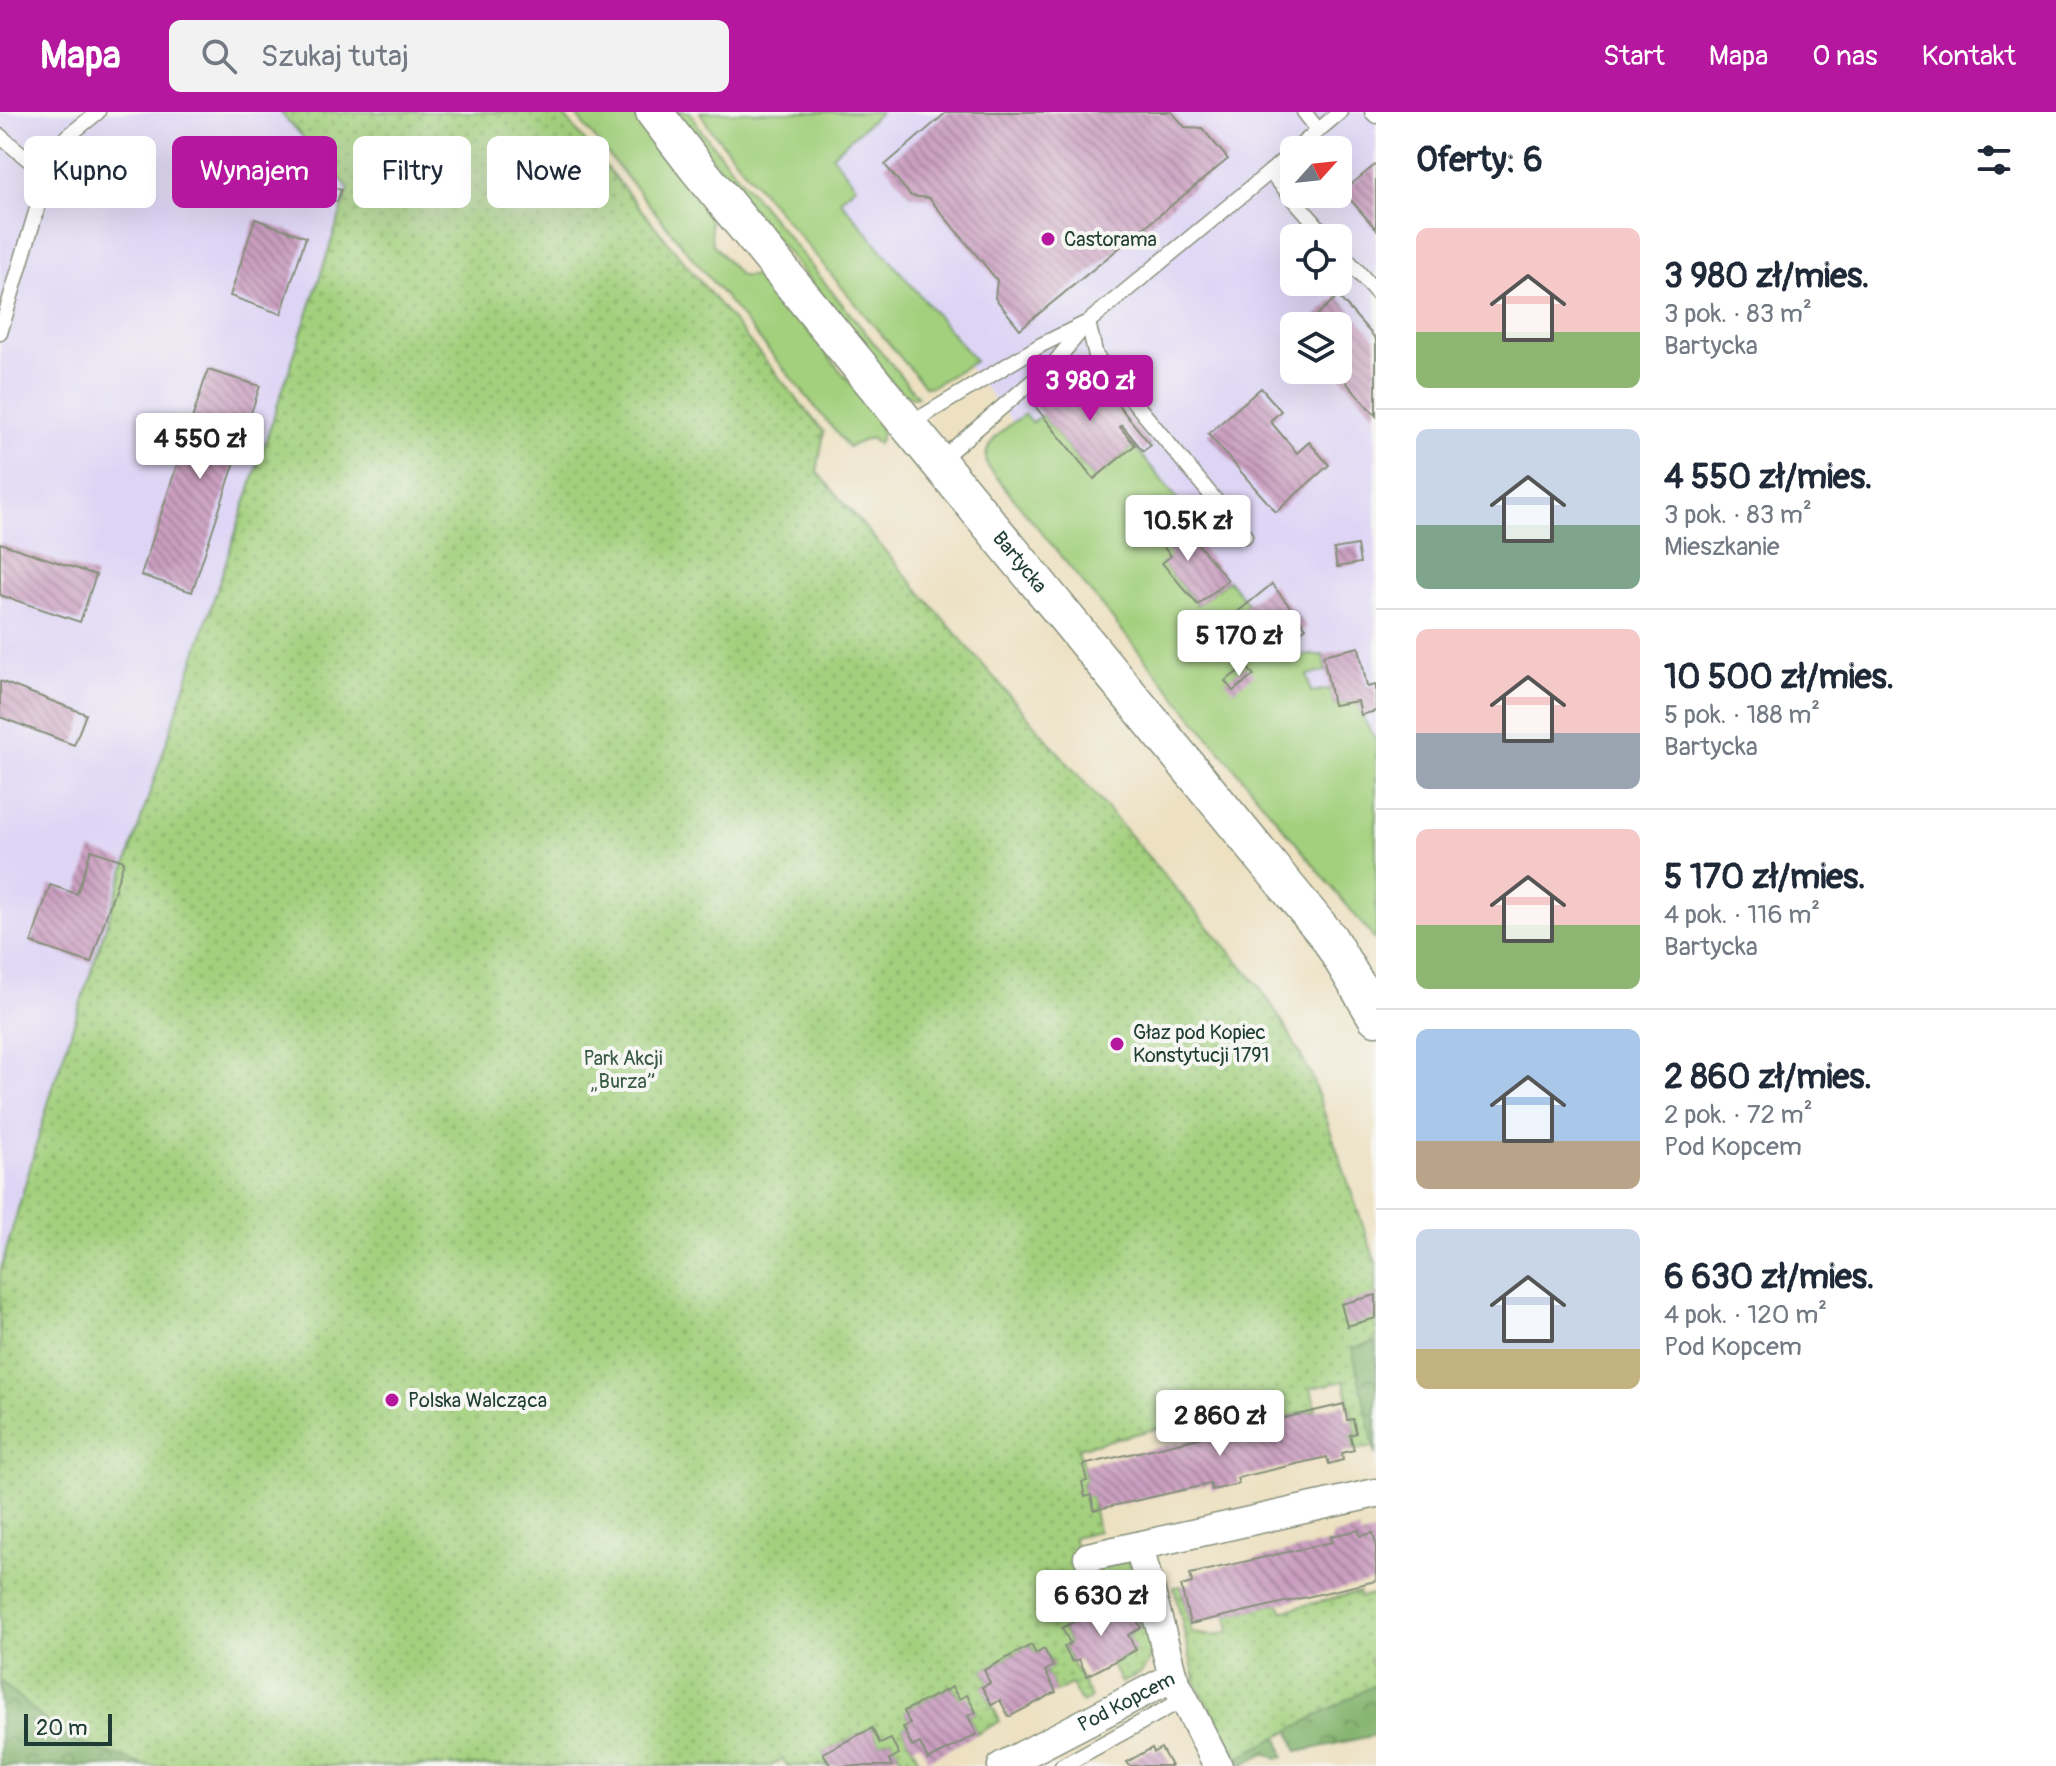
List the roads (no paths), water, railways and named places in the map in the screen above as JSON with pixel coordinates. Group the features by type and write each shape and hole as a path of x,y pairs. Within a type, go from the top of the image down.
{"street":[{"name":"Bartycka","path":"654,112 1329,938 1376,1017"},
{"path":"1088,1557 1376,1493"},
{"name":"Pod Kopcem","path":"1002,1766 1178,1688 1139,1546"},
{"path":"1178,1688 1218,1766"}],"lane":[{"path":"65,136 78,118 98,112"},
{"path":"1304,112 1318,130"},
{"path":"1311,136 1340,112"},
{"path":"0,136 24,156"},
{"path":"938,462 1055,362 1088,322 1280,163"},
{"path":"1270,172 1316,224"},
{"path":"0,333 37,208"},
{"path":"1352,265 1376,292"},
{"path":"908,425 1041,345 1088,322"},
{"path":"1088,322 1096,356 1245,536"},
{"path":"1062,1766 1178,1688"}],"place":[{"name":"Castorama","path":"1048,239"},
{"name":"Głaz pod Kopiec Konstytucji 1791","path":"1117,1044"},
{"name":"Polska Walcząca","path":"392,1400"}],"park label":[{"name":"Park Akcji „Burza”","path":"623,1070"}]}
